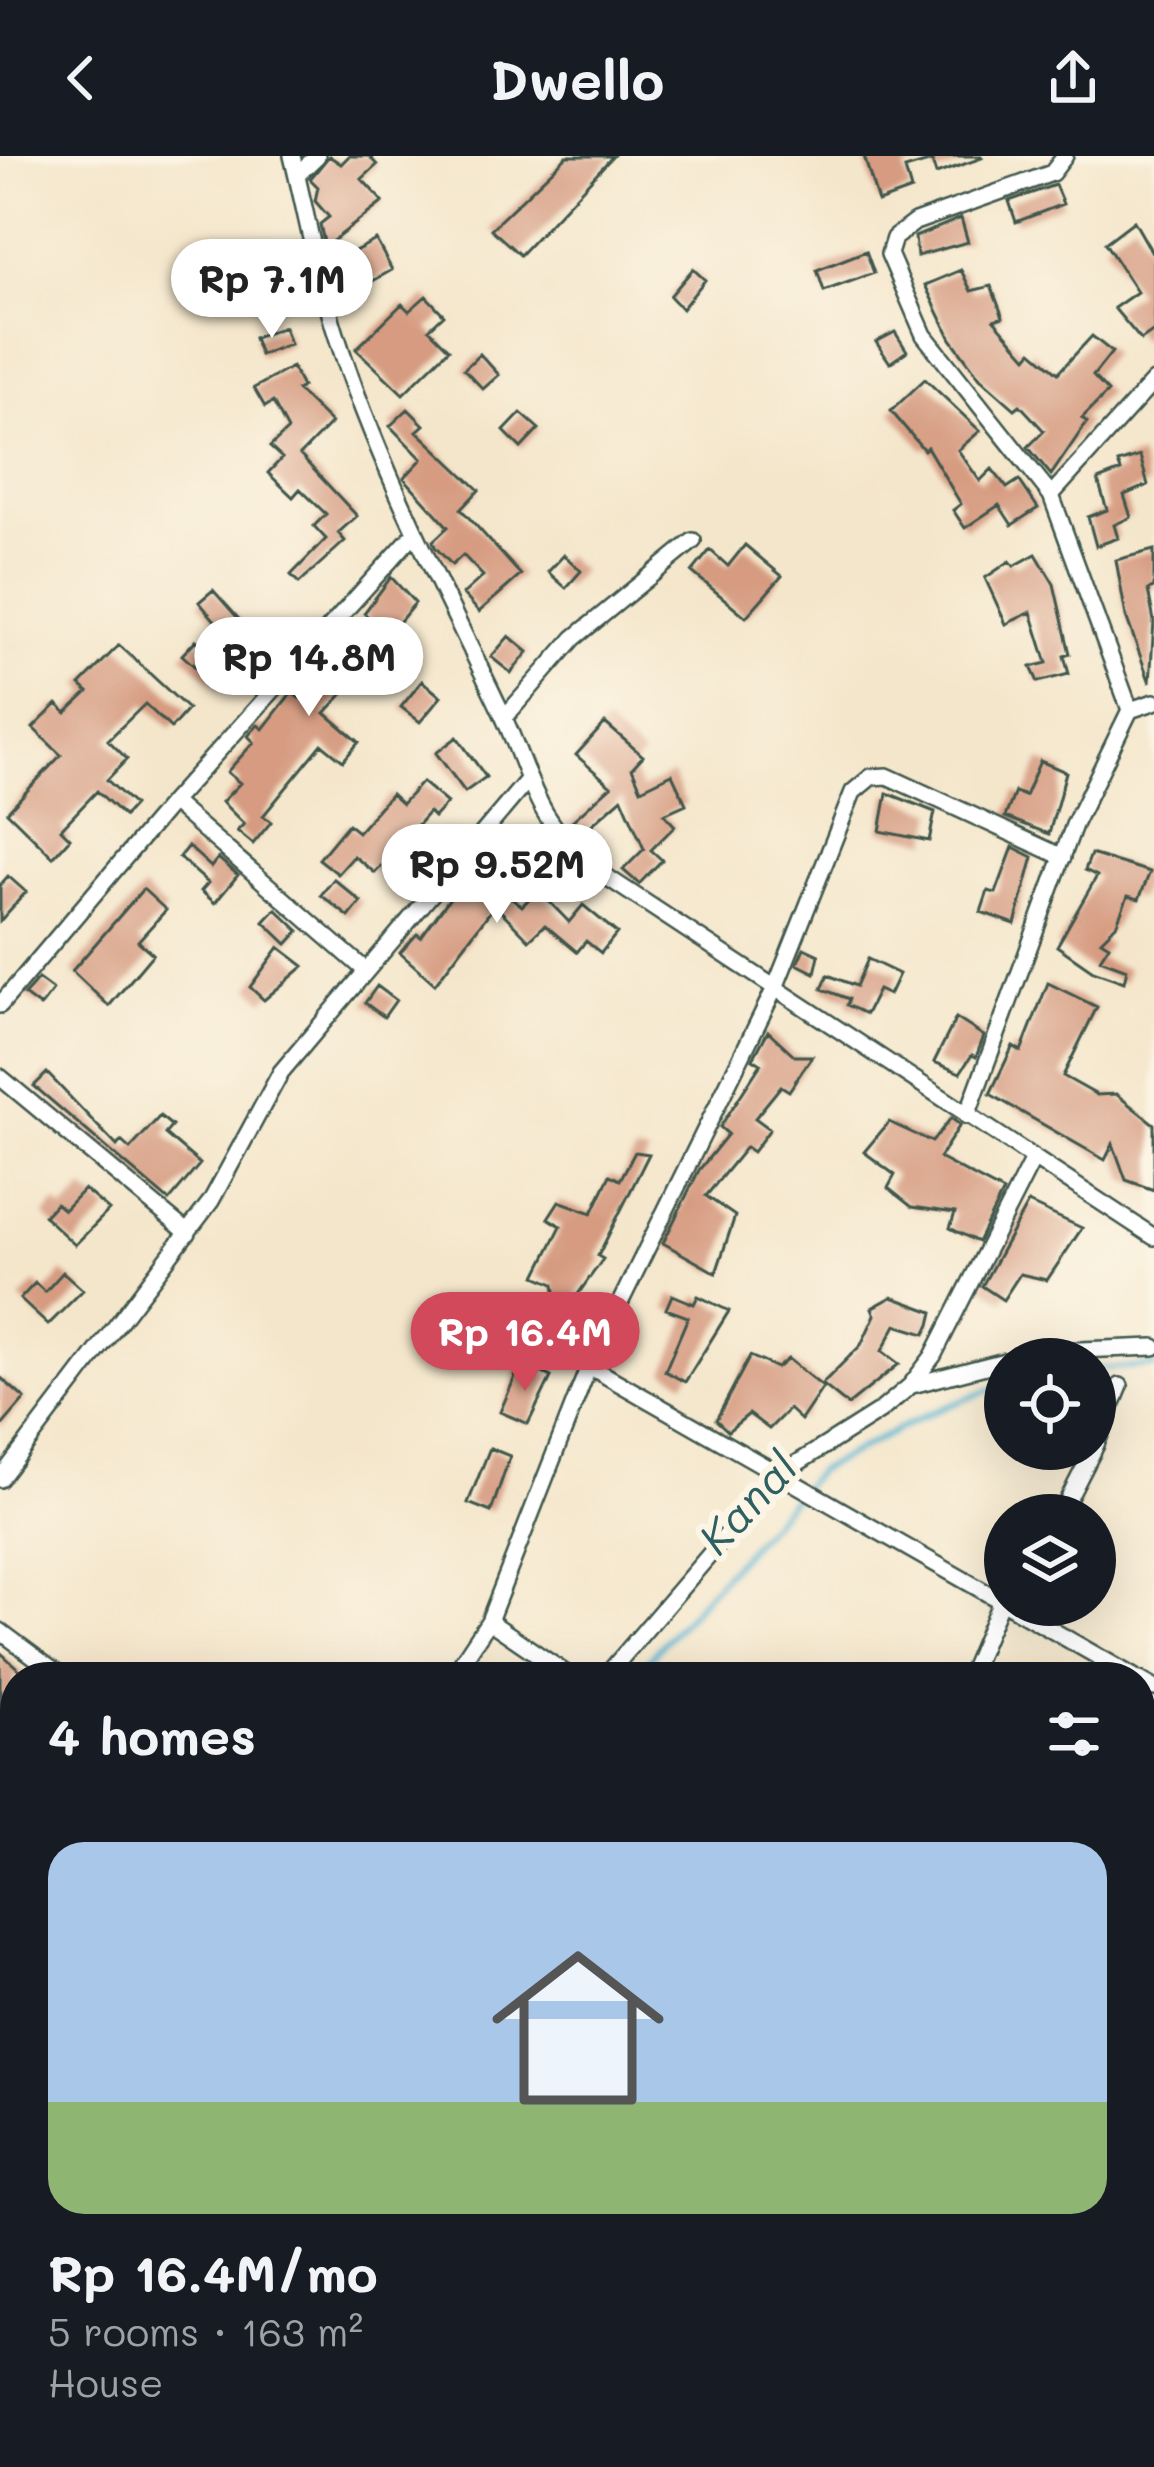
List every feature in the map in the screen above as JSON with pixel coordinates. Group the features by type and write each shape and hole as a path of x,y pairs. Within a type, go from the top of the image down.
{"street":[{"path":"292,156 312,254 338,339 415,533 504,718 526,782 547,822 593,868 1154,1237"},
{"path":"297,175 316,156"},
{"path":"967,1116 1064,857 1130,710 1051,495 924,334 889,254 903,228 1052,172 1065,156"},
{"path":"1051,495 1154,382"},
{"path":"0,1005 172,802 415,533"},
{"path":"504,718 574,638 693,541"},
{"path":"1130,710 1154,702"},
{"path":"462,1662 489,1622 589,1366 775,988 853,792 871,777 907,783 1064,857"},
{"path":"0,1479 188,1234 224,1179 241,1138 281,1072 526,782"},
{"path":"172,802 364,970"},
{"path":"0,1078 188,1234"},
{"path":"619,1662 785,1480 910,1386 933,1356 1033,1159"},
{"path":"1116,1349 1154,1347"},
{"path":"589,1366 691,1420 785,1480 984,1593"},
{"path":"910,1386 984,1367"},
{"path":"1116,1396 1120,1386"},
{"path":"489,1622 549,1662"},
{"path":"976,1662 997,1626"},
{"path":"1043,1626 1107,1662"},
{"path":"0,1631 42,1662"}],"building":[{"path":"329,156 341,164 349,156 369,156 377,165 362,179 383,202 325,247 320,224 329,217 315,201 318,187 310,179"},
{"path":"567,156 613,156 520,255 491,229"},
{"path":"864,156 982,158 936,174 932,161 905,169 911,190 878,202"},
{"path":"1055,185 1063,204 1016,222 1009,201"},
{"path":"961,218 968,242 917,256 915,237"},
{"path":"1134,221 1154,256 1154,331 1141,340 1114,308 1137,292 1105,243"},
{"path":"376,240 392,270 371,282 355,251"},
{"path":"866,251 874,273 824,291 817,270"},
{"path":"693,269 705,280 682,309 670,296"},
{"path":"961,270 971,291 991,286 1003,317 994,320 1027,357 1032,351 1058,373 1092,336 1112,352 1093,376 1108,392 1082,418 1087,422 1051,475 1028,447 1044,431 1020,405 1015,409 980,378 951,339 925,285"},
{"path":"426,296 444,315 429,329 449,349 403,394 356,349 402,304 409,311"},
{"path":"284,327 290,344 260,355 254,338"},
{"path":"895,332 907,351 890,363 876,342"},
{"path":"480,354 499,375 483,389 464,369"},
{"path":"292,367 302,387 297,390 331,423 300,455 357,516 338,533 345,541 299,583 291,575 326,539 314,526 326,514 300,489 293,497 268,473 282,458 270,447 288,430 273,402 265,407 254,388"},
{"path":"925,379 980,431 958,450 980,481 992,469 1007,488 1019,480 1038,508 1012,525 999,505 965,528 953,510 961,504 927,447 924,450 891,411"},
{"path":"408,409 424,425 417,431 479,490 461,509 521,575 479,612 463,594 483,576 463,555 452,565 435,547 433,541 448,527 404,478 422,459 390,426"},
{"path":"521,413 539,429 521,448 504,431"},
{"path":"1140,456 1148,485 1124,495 1131,517 1114,525 1118,538 1096,546 1088,517 1107,510 1098,480 1121,471 1118,463"},
{"path":"745,545 782,576 746,617 692,572 710,550 728,566"},
{"path":"1154,550 1154,588 1148,590 1154,621 1150,683 1126,616 1116,560"},
{"path":"1036,554 1054,584 1070,654 1064,656 1069,674 1038,682 1031,667 1047,663 1031,612 1006,624 985,578 1010,561 1014,566"},
{"path":"564,555 581,571 566,588 548,572"},
{"path":"391,577 415,603 373,654 377,657 325,713 359,742 343,761 322,744 263,816 271,822 253,844 237,831 244,824 222,802 240,783 227,772 254,742 248,736 258,725 263,729 292,692 299,698 320,674 311,666 333,642 337,646 344,638 355,647 375,623 364,613"},
{"path":"213,590 268,652 252,666 248,661 221,690 182,655 196,640 204,648 222,629 199,602"},
{"path":"509,636 528,652 511,673 491,657"},
{"path":"119,645 188,709 171,728 145,704 108,740 127,759 107,780 134,805 124,816 97,791 61,829 70,838 53,857 7,812 61,755 33,728 57,704 66,713 88,692 80,685"},
{"path":"422,681 441,697 420,722 401,707"},
{"path":"605,723 643,756 632,768 641,789 672,774 686,804 664,814 675,826 651,850 662,860 639,884 623,870 644,849 622,798 580,835 570,823 611,786 576,755"},
{"path":"457,737 486,777 465,792 436,753"},
{"path":"1040,761 1066,772 1049,834 1005,817 1015,792 1025,796"},
{"path":"422,782 447,803 434,817 429,812 375,873 354,856 338,874 319,859 348,824 358,832 391,794 402,804"},
{"path":"887,793 935,812 929,841 880,831"},
{"path":"188,846 211,867 218,858 238,875 215,903 201,891 208,883 179,857"},
{"path":"1013,847 1033,857 1015,924 981,912 988,891 996,893"},
{"path":"1091,854 1150,872 1139,899 1128,896 1116,925 1101,940 1109,945 1100,959 1127,969 1124,982 1093,971 1057,946 1097,876 1085,870"},
{"path":"8,876 26,892 0,921 0,885"},
{"path":"334,879 361,902 349,917 321,895"},
{"path":"464,879 482,893 491,881 522,906 538,890 569,922 583,905 617,933 601,953 586,941 577,952 545,925 529,940 495,905 435,984 400,953 417,934 421,937"},
{"path":"143,889 166,910 138,941 153,954 109,1006 72,971"},
{"path":"276,909 299,931 287,944 264,922"},
{"path":"279,947 304,966 264,1000 250,987"},
{"path":"804,948 819,955 815,973 797,964"},
{"path":"868,959 899,974 889,995 878,990 866,1014 847,1005 849,999 822,989 828,975 856,986"},
{"path":"38,979 53,990 40,1007 24,995"},
{"path":"1048,983 1097,1007 1063,1076 1097,1095 1116,1094 1154,1124 1154,1190 1126,1180 1113,1144 1105,1160 990,1094 1013,1046 1021,1051"},
{"path":"377,986 396,1000 384,1017 365,1003"},
{"path":"956,1018 984,1036 976,1057 972,1055 960,1073 934,1062"},
{"path":"768,1031 795,1056 812,1056 789,1091 781,1086 755,1118 770,1129 753,1152 746,1147 706,1196 735,1216 716,1273 663,1243 699,1170 728,1134 720,1127 761,1064 753,1059"},
{"path":"47,1073 117,1146 121,1141 130,1149 160,1116 172,1126 165,1134 200,1164 169,1201 34,1086"},
{"path":"951,1118 960,1125 939,1158 1003,1192 978,1242 950,1228 955,1213 912,1207 888,1188 895,1175 864,1152 889,1122 932,1142"},
{"path":"635,1152 649,1154 598,1256 603,1259 576,1297 557,1339 540,1331 556,1298 554,1284 536,1276 561,1226 548,1218 559,1201 592,1213 610,1175 620,1180"},
{"path":"84,1189 109,1210 75,1245 44,1216 56,1203 64,1210"},
{"path":"1028,1203 1082,1228 1047,1280 1020,1274 1003,1300 982,1286"},
{"path":"63,1272 83,1290 48,1325 20,1299 35,1283 45,1292"},
{"path":"672,1295 694,1304 698,1296 729,1311 685,1382 665,1371 688,1317 666,1309"},
{"path":"892,1297 933,1312 930,1325 925,1334 896,1325 882,1351 899,1364 848,1405 822,1384 861,1345 875,1315 872,1308"},
{"path":"750,1356 777,1368 788,1359 823,1387 801,1420 789,1409 769,1429 749,1414 728,1431 716,1420"},
{"path":"521,1363 551,1377 528,1424 500,1412"},
{"path":"0,1377 25,1399 0,1428"},
{"path":"490,1448 510,1456 491,1512 468,1503"}],"waterway":[{"name":"Kanal","path":"1116,1368 1154,1366"},
{"name":"Kanal","path":"646,1662 817,1471 928,1414 984,1392"}]}
